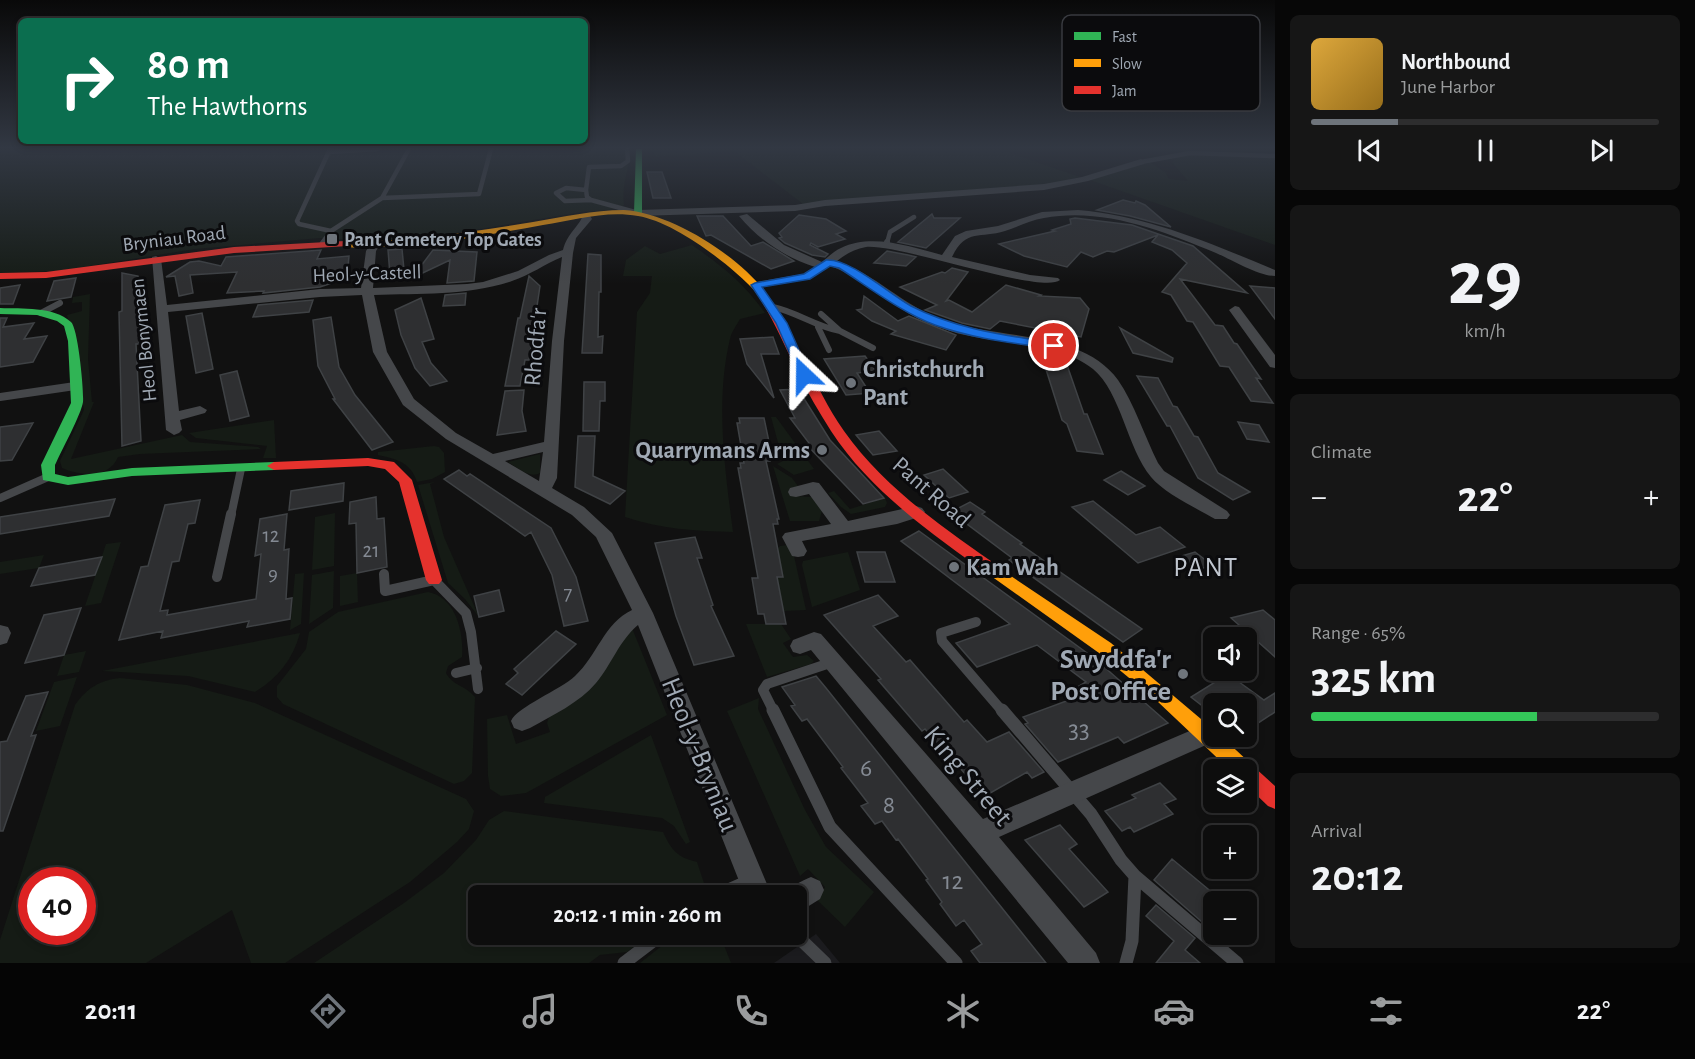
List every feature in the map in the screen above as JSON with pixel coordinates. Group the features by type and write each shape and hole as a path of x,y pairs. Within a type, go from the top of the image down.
{"street":[{"path":"637,194 636,210 638,213 795,208 825,203 949,194"},
{"name":"Bryniau Road","path":"0,276 46,275 156,259 322,243 375,245 436,240 585,216 638,213"},
{"name":"Pant Road","path":"638,213 673,227 710,248 755,285 772,307 804,375 840,434 869,467 916,512 946,537 1105,648 1203,731"},
{"path":"945,259 954,243 965,235 1001,229 1037,215 1065,213 1104,215 1150,225 1247,266 1273,273"},
{"name":"Rhodfa'r","path":"543,489 549,478 549,446 568,253 571,238 587,219 585,216"},
{"path":"731,222 746,219 761,234 792,256 842,266 906,307 939,323 981,335 1054,346 1080,355 1100,367 1112,382 1150,464 1165,480 1221,515"},
{"path":"755,285 806,277 850,247 866,244 886,245 1029,278 1054,280"},
{"name":"Heol-y-Bryniau","path":"375,245 371,251 367,291 380,352 408,402 451,436 578,511 603,533 643,613 755,885"},
{"name":"Heol-y-Castell","path":"161,309 203,303 367,291 451,290 486,285 533,269 557,254 568,253"},
{"name":"Heol Bonymaen","path":"156,259 173,424 200,410"},
{"path":"1235,310 1275,364"},
{"path":"0,311 41,313 61,319 69,325 73,341 77,404 48,465 48,477 68,481 132,472 368,462 389,465 405,480 434,580"},
{"path":"491,459 549,446"},
{"path":"796,492 813,487 842,526"},
{"path":"1181,509 1196,500"},
{"path":"798,551 791,537 842,526 897,518 916,512"},
{"path":"522,721 562,699 588,677 620,627 631,618 643,613"},
{"name":"King Street","path":"800,646 814,640 981,835 1086,963"},
{"path":"981,835 1203,736"},
{"name":"Pant Road","path":"1220,747 1233,759"},
{"name":"Pant Road","path":"1257,782 1275,799"}],"lane":[{"path":"309,194 297,221 299,224 331,231"},
{"path":"322,243 331,231 382,198 384,194"},
{"path":"382,198 479,194"},
{"path":"557,194 565,201 591,200 638,213"},
{"path":"587,194 591,200"},
{"path":"886,245 891,232 914,217"},
{"path":"41,313 60,303"},
{"path":"772,307 792,311 818,327 840,331"},
{"path":"821,315 840,331 873,348"},
{"path":"818,327 829,350"},
{"path":"0,397 75,386"},
{"path":"217,577 241,469"},
{"path":"0,498 48,477"},
{"path":"384,574 385,591 434,580 466,614 477,668 478,689"},
{"path":"976,622 941,633 942,641 1091,814 1120,860 1135,876 1237,963"},
{"path":"833,662 775,680 767,684 764,690 830,827 956,963"},
{"path":"456,673 477,668"},
{"path":"1126,963 1132,941 1135,876"},
{"path":"624,963 648,945"},
{"path":"806,945 825,963"}],"shaded area":[{"path":"0,194 624,194 624,205 618,209 582,212 420,239 385,242 320,238 195,249 58,271 0,273"},
{"path":"790,194 935,194 803,204"},
{"path":"1130,194 1275,194 1275,245"},
{"path":"692,245 732,276 765,313 740,319 731,336 725,363 723,436 733,532 678,529 625,517 637,312 650,293 652,276 623,276 626,260 645,246 660,254"},
{"path":"90,294 88,359 92,402 94,402 71,459 182,435 190,442 261,449 118,457 108,469 94,474 78,473 62,468 60,461 84,410 67,315 82,311 82,302 72,303 73,297"},
{"path":"771,417 776,417 814,469 794,475 777,464 783,461"},
{"path":"274,420 276,458 263,458 267,446 196,438 189,433"},
{"path":"439,447 444,453 445,472 432,479 417,482 411,470 402,462 378,455 378,452"},
{"path":"540,454 540,473 532,475 508,462"},
{"path":"773,466 792,478 798,486 789,489 794,496 812,497 822,511 819,521 790,521"},
{"path":"435,482 430,484 444,537 479,617 448,583 418,485"},
{"path":"834,491 850,509 885,498 887,503 885,507 851,514 828,493"},
{"path":"335,513 334,566 312,570 315,517"},
{"path":"121,542 101,603 85,606 106,544"},
{"path":"788,545 794,556 806,610 784,611 783,608 777,577 783,577 777,549"},
{"path":"848,552 860,590 812,607 803,561"},
{"path":"44,555 39,568 0,574 0,562"},
{"path":"334,571 333,608 309,624 312,575"},
{"path":"304,573 301,624 290,630 295,574"},
{"path":"357,573 358,602 340,606 340,576"},
{"path":"428,592 438,595 452,608 460,627 462,657 448,666 446,673 452,681 475,697 472,773 464,781 454,784 283,704 277,697 277,686 306,649 309,632 338,612"},
{"path":"746,624 781,624 791,639 783,643 793,657 807,655 814,661 811,664 767,677"},
{"path":"632,628 667,715 526,793 501,796 490,789 487,719 507,715 516,744 550,732 547,723 549,717"},
{"path":"300,633 284,667 271,681 255,692 188,676 102,671"},
{"path":"86,651 79,672 57,676 64,655"},
{"path":"77,677 60,726 36,731 54,682"},
{"path":"120,678 187,685 255,703 466,799 474,811 469,829 410,882 285,963 251,963 232,910 146,963 0,963 0,940 18,884 18,945 96,945 96,867 23,867 75,705 84,694 100,683"},
{"path":"759,698 758,709 805,810 826,847 874,892 845,927 817,900 825,887 808,869 800,876 727,711"},
{"path":"651,735 690,842 686,844 674,826 662,818 544,803 545,797"},
{"path":"504,811 663,832 676,852 697,862 705,885 468,885 468,945 636,945 627,952 600,955 589,963 314,963 404,903 444,873 476,840 489,820"},
{"path":"816,934 840,963 774,963 800,945 807,945 807,940"},
{"path":"663,945 724,945 731,963 640,963"}],"building":[{"path":"652,194 670,194 671,198 653,198"},
{"path":"1123,200 1135,203 1136,201 1145,205 1171,227 1097,210"},
{"path":"932,214 934,218 960,218 926,248 898,242"},
{"path":"799,215 826,219 846,231 836,234 845,239 818,247 811,243 810,245 828,254 825,257 812,255 785,243 779,238 782,237 779,233"},
{"path":"697,216 723,216 751,246 763,242 794,261 771,269 711,235 706,236"},
{"path":"1070,219 1132,225 1193,246 1247,293 1180,279 1215,325 1223,326 1237,344 1261,379 1256,378 1273,403 1251,401 1229,367 1220,366 1193,322 1187,321 1171,295 1162,292 1187,263 1172,250 1152,242 1158,235 1114,252 1107,251 1093,257 1081,252 1067,267 1024,256 999,244 1055,231 1052,230 1071,224"},
{"path":"402,249 405,280 390,275 388,250"},
{"path":"321,250 317,259 349,256 347,278 320,287 263,293 264,291 227,293 237,272 190,275 193,293 179,296 175,276 166,277 190,262 199,261 221,266 226,257"},
{"path":"433,250 477,252 474,281 447,283 450,260 412,278"},
{"path":"887,251 916,257 906,266 874,263"},
{"path":"588,254 601,255 598,337 603,336 602,353 582,353"},
{"path":"952,268 968,272 946,301 949,300 972,312 1006,285 1041,295 1039,296 1080,298 1089,309 1081,337 1000,321 990,329 962,323 925,310 937,305 900,287 942,272 945,273"},
{"path":"122,273 138,276 139,344 136,344 141,441 122,446 119,312 122,311"},
{"path":"529,276 540,286 529,360 525,360 520,386 505,386 518,318 520,318"},
{"path":"76,278 71,297 47,301 54,281"},
{"path":"20,285 13,304 0,304 0,288"},
{"path":"1250,286 1275,288 1275,319"},
{"path":"466,293 465,305 443,306 445,295"},
{"path":"864,296 898,321 909,316 956,335 946,350 891,334 896,331 872,321 857,310 862,309"},
{"path":"421,298 434,339 422,342 431,363 447,381 430,386 415,368 401,335 395,310"},
{"path":"313,300 309,312 253,317 258,305"},
{"path":"202,313 213,369 196,373 186,316"},
{"path":"331,317 339,367 355,395 393,442 372,450 333,399 335,399 318,366 313,320"},
{"path":"0,318 7,318 3,327 34,323 24,339 47,336 33,362 0,367"},
{"path":"1120,328 1173,358 1172,362 1133,353"},
{"path":"773,337 779,354 761,354 774,398 747,364 740,339"},
{"name":"Christchurch Pant","path":"865,356 876,371 857,373 870,393 846,395 824,359"},
{"path":"1044,363 1067,365 1084,414 1087,414 1103,454 1077,451 1067,424 1062,420"},
{"path":"237,371 249,416 230,421 220,375"},
{"path":"1137,376 1158,378 1173,406 1177,407 1194,436 1198,437 1218,473 1250,492 1233,500 1198,478 1170,426 1167,426"},
{"path":"584,382 605,382 605,401 600,401 599,431 583,431"},
{"path":"798,389 830,440 884,498 863,504 806,444 809,443 790,418 795,418 780,390"},
{"path":"524,390 522,411 526,431 497,435 505,391"},
{"path":"739,418 764,418 772,456 770,456 770,461 766,461 779,519 777,519 778,524 773,524 783,577 777,577 786,624 766,624 764,614 758,614 752,578 758,578 738,468 741,468 740,463 744,463 737,423 740,423"},
{"path":"1238,422 1259,425 1269,442 1247,439"},
{"path":"33,423 12,460 0,461 0,427"},
{"path":"879,431 897,451 873,455 856,435"},
{"path":"578,436 595,436 593,476 625,491 610,504 575,487"},
{"path":"943,469 968,492 949,498 924,475"},
{"path":"459,470 467,476 470,474 551,528 576,577 588,621 564,626 552,575 531,532 525,536 444,479"},
{"path":"1121,471 1145,486 1128,495 1104,480"},
{"path":"344,483 343,501 289,510 291,491"},
{"path":"376,497 377,519 384,518 387,567 357,573 356,523 349,524 350,502"},
{"path":"115,499 109,516 0,534 0,517"},
{"path":"200,500 195,523 188,524 179,561 172,562 160,611 168,610 167,615 256,599 261,554 255,556 260,519 287,514 284,550 289,549 286,599 292,598 290,619 247,627 249,621 161,638 163,631 119,640 141,567 148,566 165,505"},
{"path":"1093,501 1136,535 1160,527 1185,547 1138,563 1072,507"},
{"path":"970,502 985,512 982,514 1022,543 1020,544 1142,629 1123,642 1009,560 1012,558 951,512"},
{"path":"919,531 1094,658 1168,723 1124,743 1118,737 1058,762 1025,724 1028,723 1023,717 1088,693 1079,686 1086,682 1037,645 977,667 956,643 1010,624 901,541"},
{"path":"695,537 702,558 697,558 713,605 711,606 734,656 694,665 676,616 655,543"},
{"path":"857,552 885,552 895,582 865,582"},
{"path":"1195,552 1212,565 1195,571 1178,557"},
{"path":"102,557 95,575 31,586 39,568"},
{"path":"499,590 504,611 479,617 474,596"},
{"path":"878,595 898,616 873,626 906,662 910,660 964,722 967,720 987,742 1009,732 1044,772 1032,778 1027,772 985,796 925,729 922,731 878,680 881,679 824,615"},
{"path":"81,608 64,655 25,663 44,615"},
{"path":"1263,610 1275,620 1275,657 1257,641 1257,627 1241,627 1231,618"},
{"path":"556,631 576,644 522,695 506,684 518,673 514,669"},
{"path":"816,676 1046,963 980,963 971,951 982,944 964,920 956,926 940,904 942,902 926,880 928,879 898,839 896,840 882,821 875,824 861,806 868,803 841,768 843,767 807,719 802,721 791,706 795,705 782,687"},
{"path":"1217,681 1238,681 1254,693 1203,693 1203,706 1191,697"},
{"path":"48,692 31,736 36,735 3,831 0,831 0,742 7,741 26,696"},
{"path":"1275,693 1275,712 1257,724 1257,695 1264,700"},
{"path":"1160,783 1176,799 1164,804 1173,814 1134,832 1130,827 1122,831 1105,811 1136,798 1132,795"},
{"path":"1060,825 1077,844 1069,849 1108,892 1084,907 1025,840"},
{"path":"1172,859 1210,891 1203,891 1202,922 1154,880"},
{"path":"1156,905 1195,938 1185,950 1200,963 1156,963 1174,941 1146,916"}],"traffic: fast":[{"path":"638,194 638,213"},
{"path":"0,311 38,312 61,319 69,325 73,341 77,403 48,465 48,477 68,481 132,472 274,466"}],"traffic: slow":[{"path":"345,244 419,241 595,214 637,213 662,221 724,258 759,290"},
{"path":"996,572 1105,648 1163,696 1232,759"}],"traffic: jam":[{"path":"0,276 46,275 234,250 345,244"},
{"path":"759,290 779,320 816,396 854,453 912,509 996,572"},
{"path":"274,466 368,462 389,465 405,480 434,580"},
{"path":"1257,782 1275,799"}],"place":[{"name":"Pant Cemetery Top Gates","path":"332,239"},
{"name":"Christchurch Pant","path":"851,383"},
{"name":"Quarrymans Arms","path":"822,450"},
{"name":"Kam Wah","path":"954,567"},
{"name":"Swyddfa'r Post Office","path":"1183,674"}],"district":[{"name":"PANT","path":"1206,567"}],"route":[{"path":"804,375 781,323 755,285 806,277 829,262 842,266 906,307 939,323 1005,340 1054,346"}]}
